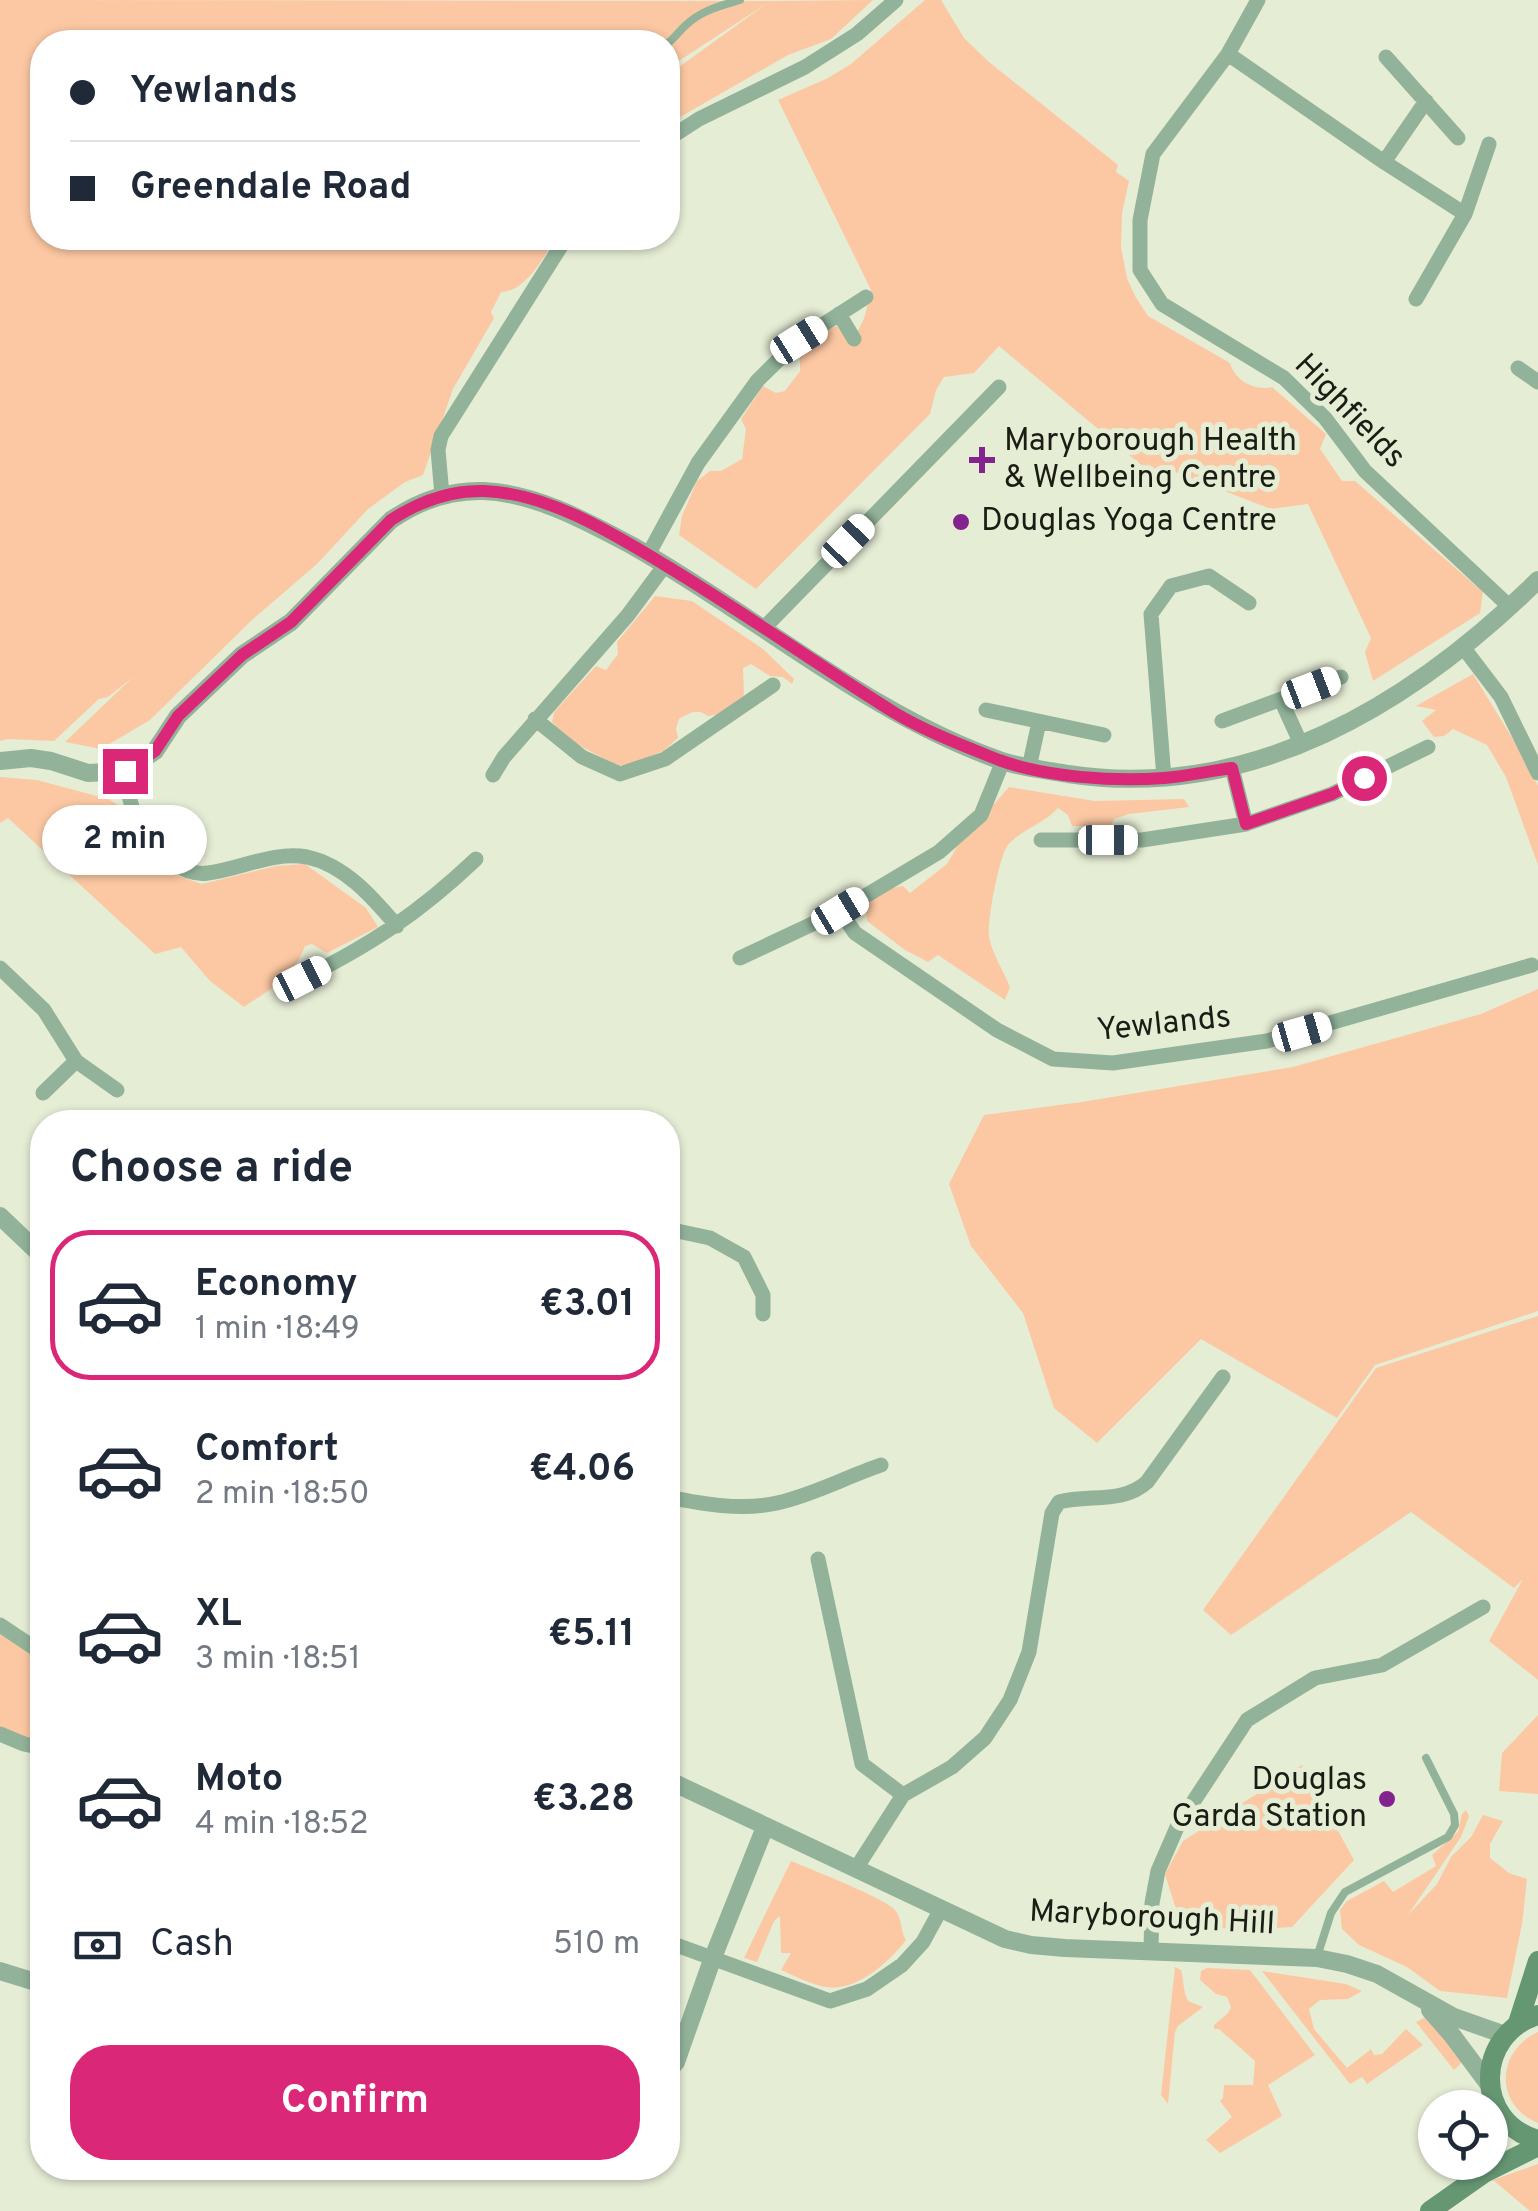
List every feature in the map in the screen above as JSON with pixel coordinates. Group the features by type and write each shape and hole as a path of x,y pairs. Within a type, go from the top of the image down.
{"main road":[{"path":"1492,2090 1490,2068 1495,2050 1520,2025 1538,1960"},
{"path":"1508,2121 1538,2143"},
{"path":"1508,2155 1538,2143"},
{"path":"1430,2211 1468,2180"}],"street":[{"path":"680,131 805,68 857,34 896,0"},
{"path":"1258,0 1228,54 1465,214"},
{"name":"Highfields","path":"1228,54 1153,154 1140,220 1140,270 1162,304 1284,378 1325,418 1365,471 1510,607"},
{"path":"1386,57 1458,138"},
{"path":"1384,162 1426,101"},
{"path":"1416,299 1465,214 1489,144"},
{"path":"442,494 438,450 441,436 558,250"},
{"path":"493,775 535,719 628,615 657,560 698,463 758,380 799,340 866,297"},
{"path":"838,314 854,338"},
{"path":"1518,368 1538,382"},
{"path":"764,628 1000,387"},
{"path":"0,761 31,758 88,773 125,771 155,751 178,716 242,655 291,622 391,520 442,494 485,491 543,504 596,526 657,560 899,715 1003,761 1096,778 1164,778 1232,768 1301,744 1379,707 1463,647 1538,580"},
{"path":"1164,778 1151,614 1171,586 1209,576 1250,602"},
{"path":"1463,647 1501,697 1538,773"},
{"path":"1222,721 1341,676"},
{"path":"535,719 582,757 620,774 665,759 773,686"},
{"path":"1281,700 1301,744"},
{"path":"986,710 1104,735"},
{"path":"1029,768 1039,722"},
{"path":"1041,840 1142,840 1246,824 1332,794 1428,747"},
{"path":"740,958 840,911 939,852 981,815 1003,761"},
{"path":"1232,768 1246,824"},
{"path":"125,771 134,818 146,840 184,871 204,874 272,858 308,858 324,863 368,892 398,926"},
{"path":"302,979 398,926 476,859"},
{"name":"Yewlands","path":"840,911 854,933 997,1030 1052,1059 1113,1063 1267,1041 1532,966"},
{"path":"0,968 44,1010 76,1061 116,1090"},
{"path":"43,1094 76,1061"},
{"path":"0,1216 30,1245"},
{"path":"680,1232 710,1238 744,1257 764,1295 763,1314"},
{"path":"857,1867 903,1796 963,1758 985,1738 1010,1700 1029,1652 1052,1513 1060,1502 1125,1496 1138,1491 1223,1377"},
{"path":"680,1499 734,1507 776,1503 880,1465"},
{"path":"818,1558 862,1764 903,1796"},
{"path":"1151,1951 1152,1904 1158,1871 1178,1825 1247,1720 1315,1678 1382,1665 1483,1607"},
{"path":"0,1625 30,1645"},
{"path":"0,1734 30,1744"},
{"name":"Maryborough Hill","path":"680,1786 1005,1938 1031,1945 1317,1958 1377,1974 1454,2018 1520,2025"},
{"path":"680,2051 765,1827"},
{"path":"680,1947 830,2001 867,1989 902,1965 923,1942 941,1909"},
{"path":"0,1970 30,1980"},
{"name":"Maryborough Hill","path":"1420,1999 1490,2086"}],"lane":[{"path":"680,31 706,10 740,0"},
{"path":"1317,1958 1331,1913 1345,1892 1448,1836 1454,1825 1454,1814 1426,1758"}],"shaded area":[{"path":"0,0 873,0 831,39 788,55 680,117 680,66 766,4 680,60 680,30 30,30 30,250 548,250 519,286 501,292 491,312 494,318 453,389 423,475 405,482 368,509 317,564 253,619 150,720 101,749 65,742 133,677 108,697 99,699 54,741 0,741"},
{"path":"925,0 941,0 964,38 989,62 1118,165 1116,172 1129,181 1122,213 1121,247 1127,278 1148,316 1230,363 1246,383 1272,387 1326,434 1320,449 1342,481 1355,481 1483,592 1480,613 1373,681 1365,652 1371,638 1308,504 1271,509 1162,467 1152,474 999,346 974,373 944,377 930,414 756,589 679,535 682,516 697,481 710,471 721,471 742,459 746,429 741,419 763,386 776,393 785,391 800,371 800,357 825,330 837,326 847,340 853,336 864,318 871,290 778,100 851,64"},
{"path":"655,596 692,601 763,649 794,679 792,684 751,664 743,668 744,695 721,714 708,716 697,712 679,719 678,738 663,751 618,766 569,740 552,722 554,712 596,666 606,670 618,654 617,642"},
{"path":"1473,674 1538,786 1538,865 1506,777 1487,745 1453,729 1434,737 1422,721 1436,710 1416,706"},
{"path":"0,777 37,780 108,799 120,806 144,850 173,874 202,884 276,866 305,864 366,908 378,927 327,953 312,944 305,946 287,975 244,1007 210,981 181,947 155,954 8,818 0,823"},
{"path":"1009,787 1095,801 1184,799 1189,807 1129,814 1114,819 1111,826 1072,826 1068,815 1058,808 1008,845 998,875 989,929 993,949 1010,987 1005,1000 938,955 928,962 905,950 867,921 865,906 886,889 903,886 910,893 947,864 958,845"},
{"path":"1538,989 1538,1311 1375,1365 1337,1418 1201,1339 1097,1443 1054,1408 1023,1313 971,1246 949,1184 984,1115 1293,1067 1481,1014"},
{"path":"1538,1316 1538,1680 1489,1641 1523,1579 1514,1588 1411,1512 1231,1635 1203,1610 1376,1368"},
{"path":"0,1632 30,1651 30,1743 0,1732"},
{"path":"1538,1715 1538,1794 1499,1791 1502,1753"},
{"path":"1302,1765 1354,1860 1292,1927 1237,1930 1190,1924 1175,1906 1165,1874 1183,1841"},
{"path":"1466,1810 1469,1816 1461,1837 1408,1915 1437,1884 1451,1857 1471,1837 1483,1815 1503,1821 1490,1844 1490,1858 1509,1873 1527,1879 1507,1998 1440,1991 1407,1967 1359,1945 1342,1929 1340,1910 1347,1901 1384,1881 1393,1892 1436,1866 1432,1855 1458,1832"},
{"path":"791,1861 888,1905 898,1914 906,1940 871,1974 838,1987 815,1984 781,1970 791,1953 781,1953 780,1916 774,1921 757,1962 744,1958"},
{"path":"1175,1967 1181,1970 1188,2001 1203,2007 1175,2032 1168,2104 1161,2095"},
{"path":"1250,1970 1315,2055 1268,2085 1282,2116 1220,2153 1206,2140 1232,2117 1220,2101 1224,2085 1253,2085 1255,2061 1219,2029 1214,2029 1231,2007 1227,1997 1216,1994 1200,1980 1201,1971"},
{"path":"1262,1971 1346,1984 1362,1991 1348,1999 1320,2000 1309,2009 1314,2029 1347,2068 1371,2049 1374,2055 1382,2054 1406,2029 1423,2045 1367,2084 1362,2077 1350,2084"},
{"path":"1426,2017 1462,2062 1454,2070 1416,2022"},
{"path":"1538,2032 1538,2123 1524,2115 1508,2091 1508,2064 1524,2041"},
{"path":"1538,2164 1538,2211 1530,2211 1493,2180 1508,2180 1508,2175"}],"place":[{"name":"Maryborough Health & Wellbeing Centre","path":"982,460"},
{"name":"Douglas Yoga Centre","path":"961,522"},
{"name":"Douglas Garda Station","path":"1387,1799"}],"route":[{"path":"125,771 155,751 178,716 242,655 291,622 391,520 442,494 485,491 543,504 596,526 713,594 899,715 1003,761 1096,778 1164,778 1232,768 1246,824 1332,794 1364,778"}]}
